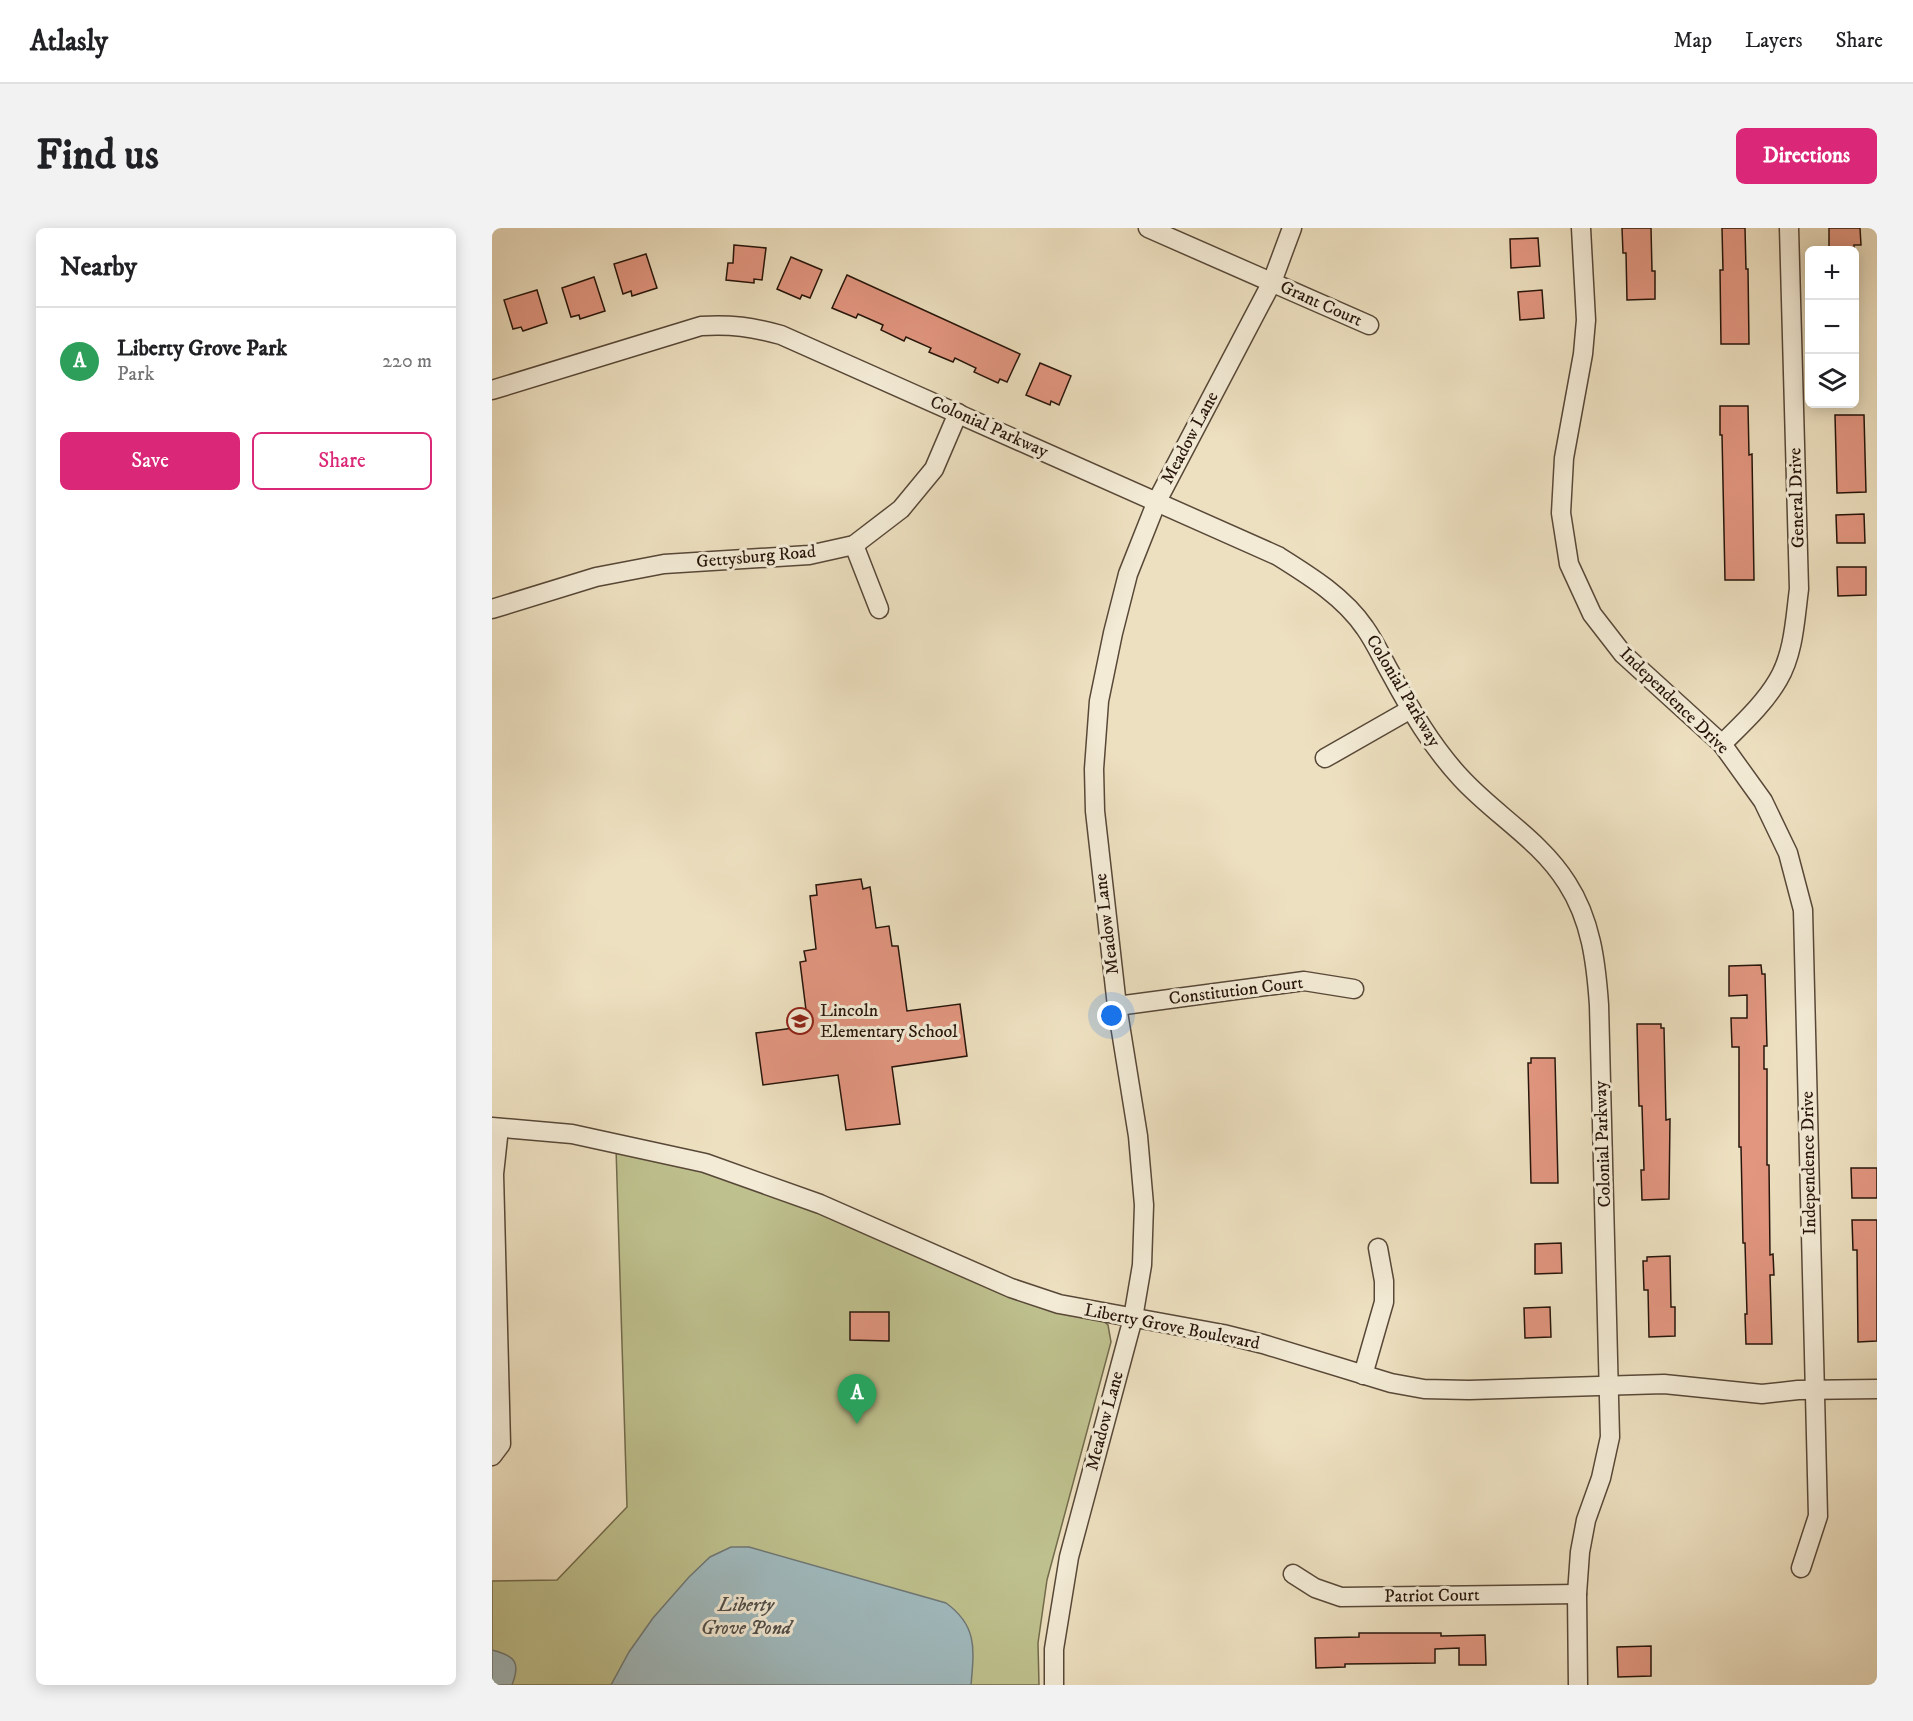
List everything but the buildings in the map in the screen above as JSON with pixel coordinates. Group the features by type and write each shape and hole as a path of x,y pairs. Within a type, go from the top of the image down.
{"street":[{"name":"Grant Court","path":"1148,228 1369,325"},
{"name":"Meadow Lane","path":"1054,1685 1054,1649 1069,1557 1133,1318 1142,1265 1144,1205 1138,1136 1117,1006 1095,811 1094,769 1099,701 1128,574 1157,501 1272,282 1292,228"},
{"name":"Independence Drive","path":"1581,228 1586,320 1583,354 1564,458 1561,513 1569,564 1592,614 1623,654 1722,744 1763,801 1788,853 1803,910 1818,1516 1801,1568"},
{"name":"General Drive","path":"1722,744 1756,710 1779,680 1792,641 1799,589 1789,228"},
{"name":"Colonial Parkway","path":"492,390 701,326 724,324 750,326 781,335 1278,556 1311,577 1339,599 1365,628 1411,710 1461,777 1544,852 1568,883 1585,916 1596,961 1611,1437 1601,1478 1586,1520 1580,1552 1577,1594 1578,1685"},
{"name":"Gettysburg Road","path":"492,609 596,577 664,564 809,555 854,545 901,509 934,469 958,413"},
{"path":"854,545 879,609"},
{"path":"1325,758 1411,710"},
{"name":"Constitution Court","path":"1117,1006 1304,981 1354,989"},
{"path":"492,1456 501,1444 494,1174 496,1127"},
{"name":"Liberty Grove Boulevard","path":"496,1127 572,1134 705,1162 820,1204 1011,1288 1059,1304 1223,1334 1363,1375 1424,1389 1469,1390 1664,1384 1762,1394 1815,1389 1877,1389"},
{"path":"1363,1375 1384,1302 1384,1281 1378,1248"},
{"name":"Patriot Court","path":"1293,1574 1315,1588 1341,1597 1577,1594"}],"green space":[{"path":"616,1148 730,1178 1102,1320 1108,1325 1111,1342 1047,1580 1038,1643 1039,1685 492,1685 492,1581 557,1580 627,1507"}],"water":[{"name":"Liberty Grove Pond","path":"731,1547 749,1547 946,1603 964,1621 972,1639 971,1685 611,1685 629,1652 653,1618 710,1557"},
{"path":"492,1650 514,1661 516,1671 512,1685 492,1685"}],"place":[{"name":"Lincoln Elementary School","path":"800,1021"},
{"name":"Liberty Grove Park","path":"857,1424"}]}
